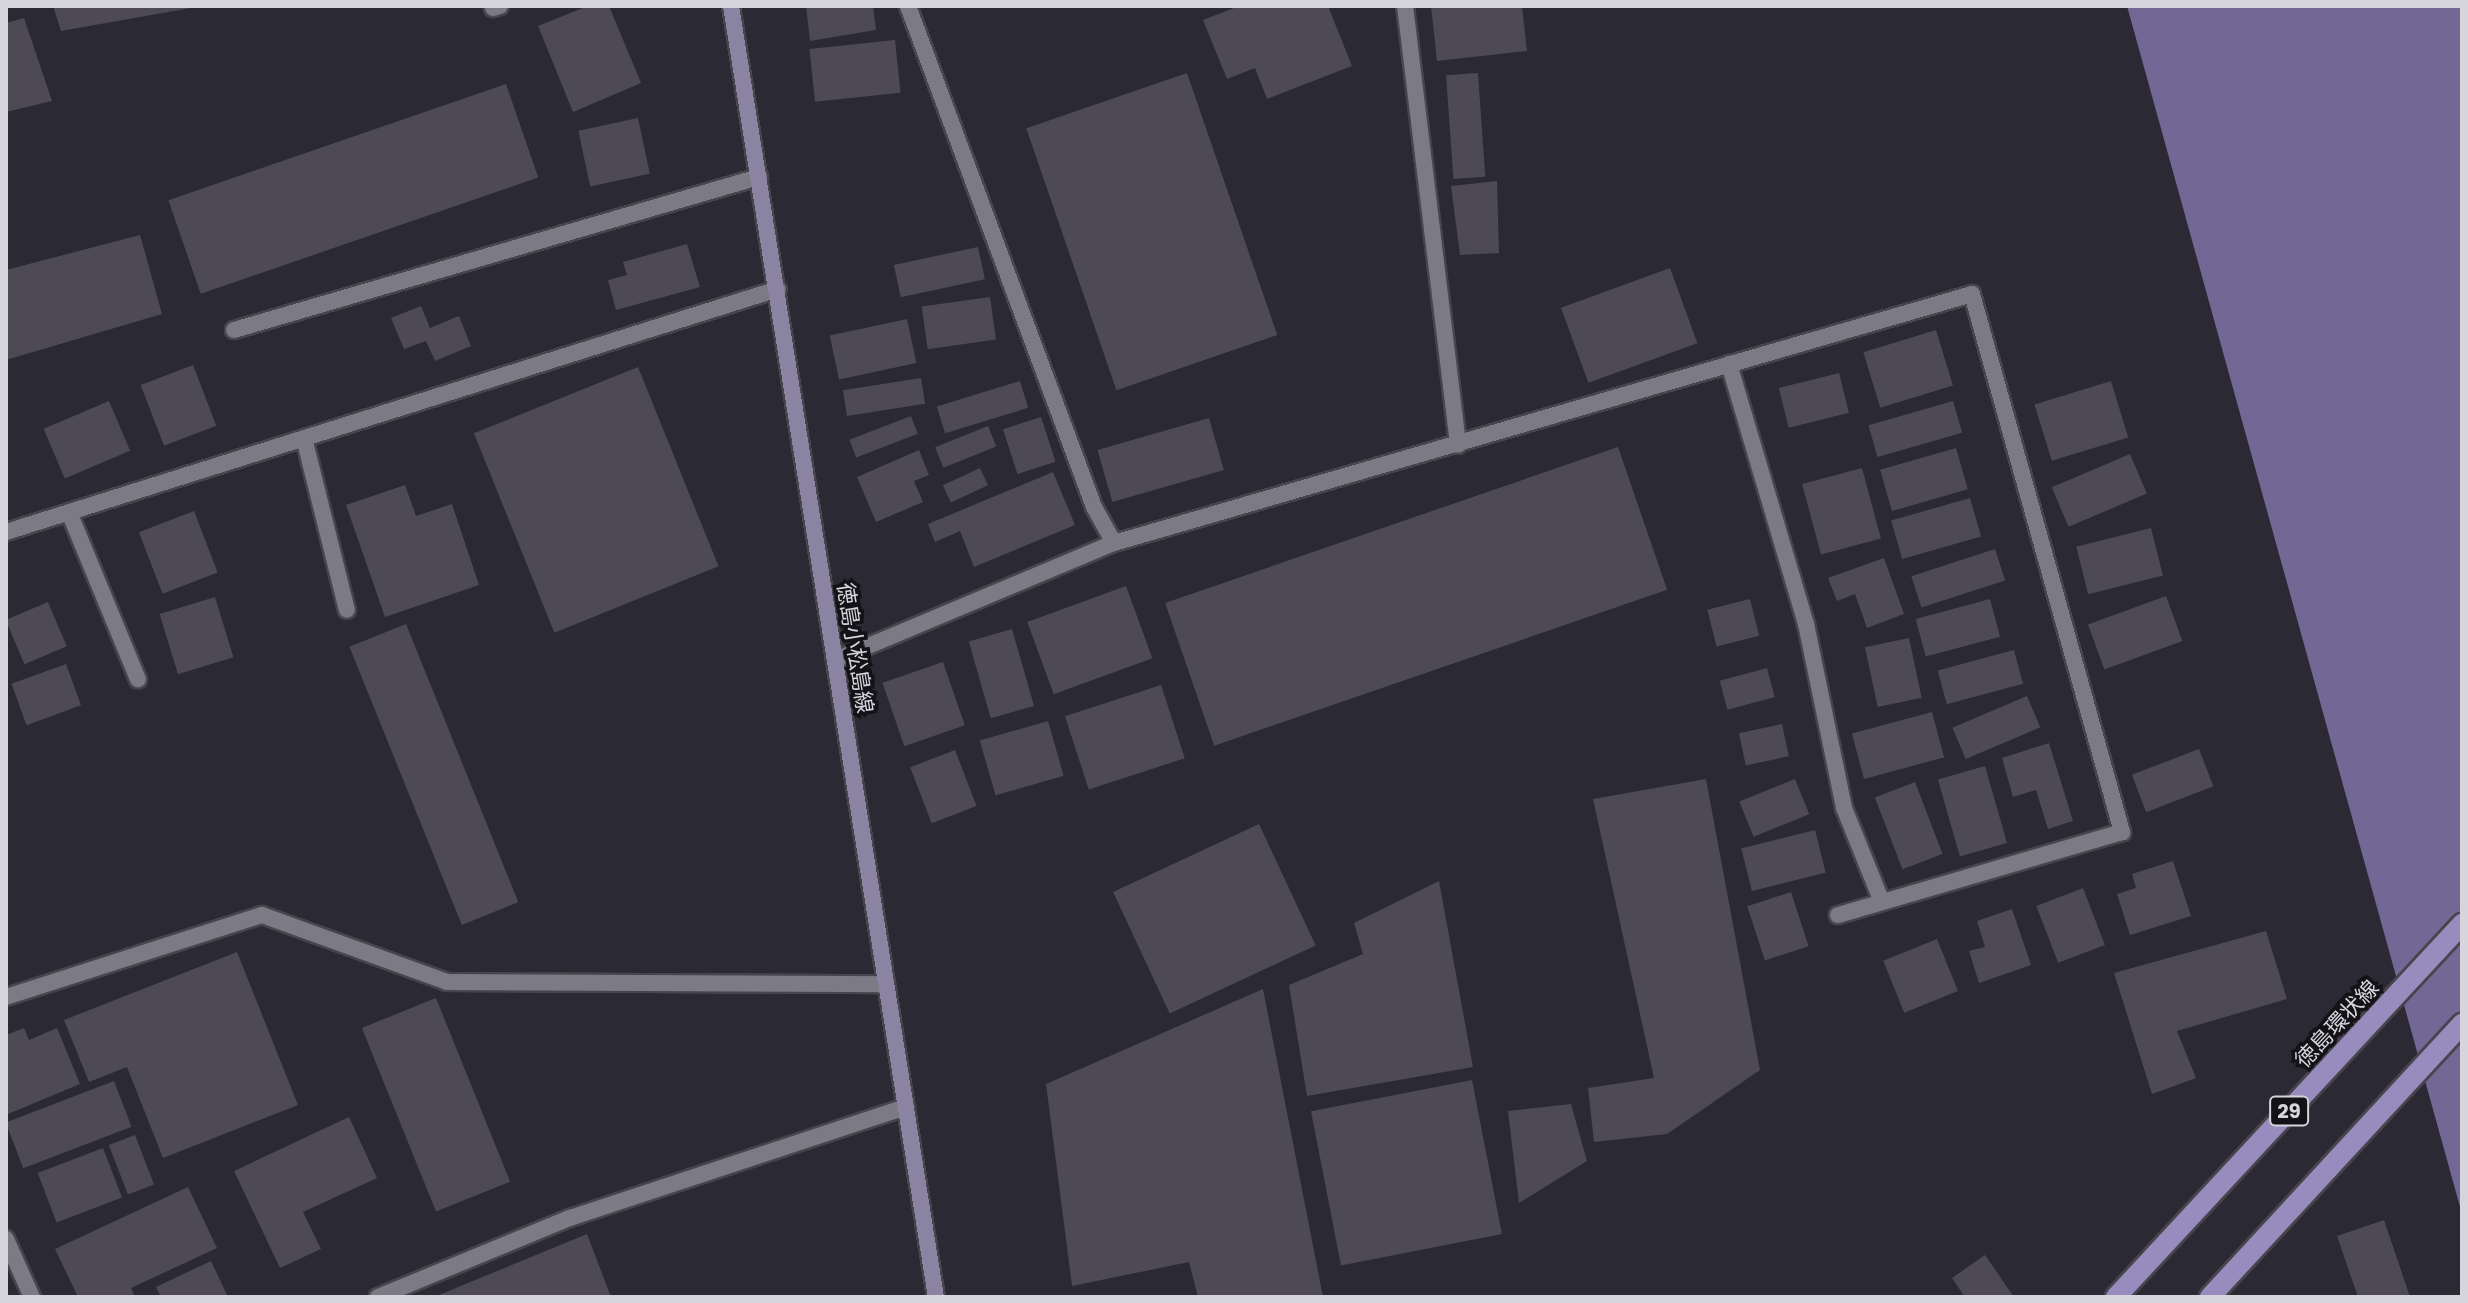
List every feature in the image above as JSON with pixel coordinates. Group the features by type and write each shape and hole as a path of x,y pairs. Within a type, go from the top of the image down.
{"main road":[{"name":"徳島小松島線","path":"731,6 936,1297"},
{"name":"徳島環状線","path":"2116,1297 2462,924"},
{"path":"2210,1297 2462,1024"}],"street":[{"path":"908,6 1094,507 1114,543"},
{"path":"1405,6 1458,445"},
{"path":"234,330 759,177"},
{"path":"6,532 778,289"},
{"path":"835,660 1114,543 1972,294 2122,832 1838,915"},
{"path":"1729,364 1806,624 1844,808 1882,902"},
{"path":"304,438 347,610"},
{"path":"69,512 138,679"},
{"path":"6,997 262,915 447,982 886,984"},
{"path":"378,1297 570,1218 906,1107"},
{"path":"6,1239 32,1297"}],"shaded area":[{"path":"2127,6 2462,6 2462,1214"}],"building":[{"path":"53,6 190,6 191,8 61,31"},
{"path":"588,6 609,6 641,83 573,112 538,26"},
{"path":"806,6 873,6 876,30 810,41"},
{"path":"1239,6 1328,6 1352,66 1267,99 1255,68 1227,79 1203,20"},
{"path":"1431,6 1522,6 1527,51 1437,61"},
{"path":"24,18 52,101 6,112 6,23"},
{"path":"895,40 901,93 815,102 809,49"},
{"path":"1187,73 1277,335 1116,390 1026,128"},
{"path":"1478,73 1485,177 1453,179 1446,75"},
{"path":"506,84 538,178 201,294 168,200"},
{"path":"638,118 650,174 590,186 578,131"},
{"path":"1497,181 1499,253 1460,255 1451,186"},
{"path":"140,235 162,314 6,360 6,270"},
{"path":"687,244 700,287 616,310 608,280 627,275 623,262"},
{"path":"978,247 985,279 901,297 894,265"},
{"path":"1670,268 1697,343 1588,383 1561,308"},
{"path":"990,297 996,340 928,349 922,307"},
{"path":"421,306 430,328 459,316 471,346 435,361 426,341 404,349 391,318"},
{"path":"907,319 916,363 839,379 830,335"},
{"path":"1936,330 1953,385 1880,408 1863,352"},
{"path":"193,365 216,426 164,446 141,385"},
{"path":"638,367 719,566 554,633 474,433"},
{"path":"1839,373 1849,413 1789,428 1779,388"},
{"path":"921,378 925,404 847,416 843,390"},
{"path":"1020,381 1028,408 945,433 937,406"},
{"path":"2111,381 2128,437 2052,461 2034,404"},
{"path":"109,401 130,451 65,478 44,429"},
{"path":"1953,401 1962,433 1878,457 1868,425"},
{"path":"911,416 918,434 856,457 849,440"},
{"path":"1041,417 1056,462 1017,474 1003,429"},
{"path":"1209,418 1224,470 1112,502 1097,450"},
{"path":"988,426 996,446 943,468 935,447"},
{"path":"1618,447 1667,590 1214,746 1165,603"},
{"path":"1956,448 1968,489 1892,511 1880,470"},
{"path":"919,450 929,475 914,481 923,502 876,522 857,477"},
{"path":"2130,454 2147,494 2069,527 2052,487"},
{"path":"980,468 988,485 951,503 943,485"},
{"path":"1862,468 1881,539 1821,555 1802,484"},
{"path":"1053,472 1075,525 974,567 960,531 935,542 928,524"},
{"path":"405,485 416,516 452,504 479,585 385,617 346,505"},
{"path":"1970,498 1981,536 1902,559 1891,521"},
{"path":"194,511 218,573 163,594 139,532"},
{"path":"2151,528 2163,576 2088,594 2076,547"},
{"path":"1995,549 2005,580 1922,608 1911,576"},
{"path":"1884,558 1904,614 1867,628 1855,594 1837,601 1828,578"},
{"path":"1126,586 1152,658 1054,694 1027,622"},
{"path":"2166,596 2182,641 2104,669 2088,624"},
{"path":"215,597 233,657 178,674 160,614"},
{"path":"1750,599 1759,636 1717,647 1707,610"},
{"path":"1990,599 2000,637 1926,657 1916,619"},
{"path":"48,602 67,646 24,664 6,620"},
{"path":"406,624 518,902 462,925 349,647"},
{"path":"1012,629 1034,706 991,718 969,641"},
{"path":"1909,638 1922,698 1878,707 1865,647"},
{"path":"2014,650 2023,684 1947,704 1938,670"},
{"path":"943,662 965,725 904,746 882,683"},
{"path":"66,664 81,705 27,725 11,684"},
{"path":"1767,668 1775,697 1727,710 1720,681"},
{"path":"1161,685 1185,758 1089,789 1065,716"},
{"path":"2027,696 2040,727 1966,759 1952,728"},
{"path":"1932,712 1944,757 1864,779 1852,733"},
{"path":"1048,721 1064,776 995,795 980,741"},
{"path":"1782,724 1789,756 1746,765 1739,733"},
{"path":"2049,743 2073,821 2048,829 2036,790 2013,797 2002,758"},
{"path":"2199,749 2213,786 2146,812 2132,775"},
{"path":"955,750 977,806 932,823 910,767"},
{"path":"1985,766 2007,843 1960,856 1938,780"},
{"path":"1706,779 1760,1070 1667,1134 1594,1142 1588,1088 1654,1078 1593,799"},
{"path":"1795,779 1809,814 1754,837 1739,801"},
{"path":"1915,782 1943,854 1902,869 1875,797"},
{"path":"1259,824 1316,945 1170,1013 1113,892"},
{"path":"1815,830 1826,873 1752,891 1741,848"},
{"path":"2173,861 2191,916 2130,935 2117,894 2136,888 2132,874"},
{"path":"1439,881 1473,1067 1307,1096 1289,985 1363,954 1354,923"},
{"path":"2083,888 2105,945 2058,963 2036,906"},
{"path":"1791,892 1809,946 1765,960 1747,906"},
{"path":"2012,909 2031,965 1979,983 1969,951 1985,947 1977,921"},
{"path":"2266,931 2287,999 2177,1031 2196,1078 2152,1094 2114,973"},
{"path":"1937,939 1958,991 1904,1013 1883,961"},
{"path":"237,952 298,1105 163,1158 127,1067 89,1082 64,1020"},
{"path":"1263,989 1323,1297 1198,1297 1189,1262 1072,1286 1046,1084"},
{"path":"436,998 510,1182 436,1212 362,1028"},
{"path":"24,1028 29,1040 57,1028 80,1084 8,1114 6,1035"},
{"path":"1472,1080 1502,1234 1341,1265 1311,1111"},
{"path":"114,1081 132,1127 23,1168 6,1122"},
{"path":"1571,1104 1587,1161 1519,1203 1508,1111"},
{"path":"349,1117 377,1178 303,1212 321,1249 280,1268 234,1171"},
{"path":"135,1135 154,1184 128,1195 109,1145"},
{"path":"103,1148 122,1197 57,1223 38,1173"},
{"path":"188,1187 217,1248 131,1288 135,1297 78,1297 55,1249"},
{"path":"2384,1220 2410,1297 2358,1297 2337,1236"},
{"path":"587,1234 611,1297 434,1297"},
{"path":"1985,1255 2014,1297 1965,1297 1952,1278"},
{"path":"211,1261 228,1297 161,1297 156,1287"}]}
